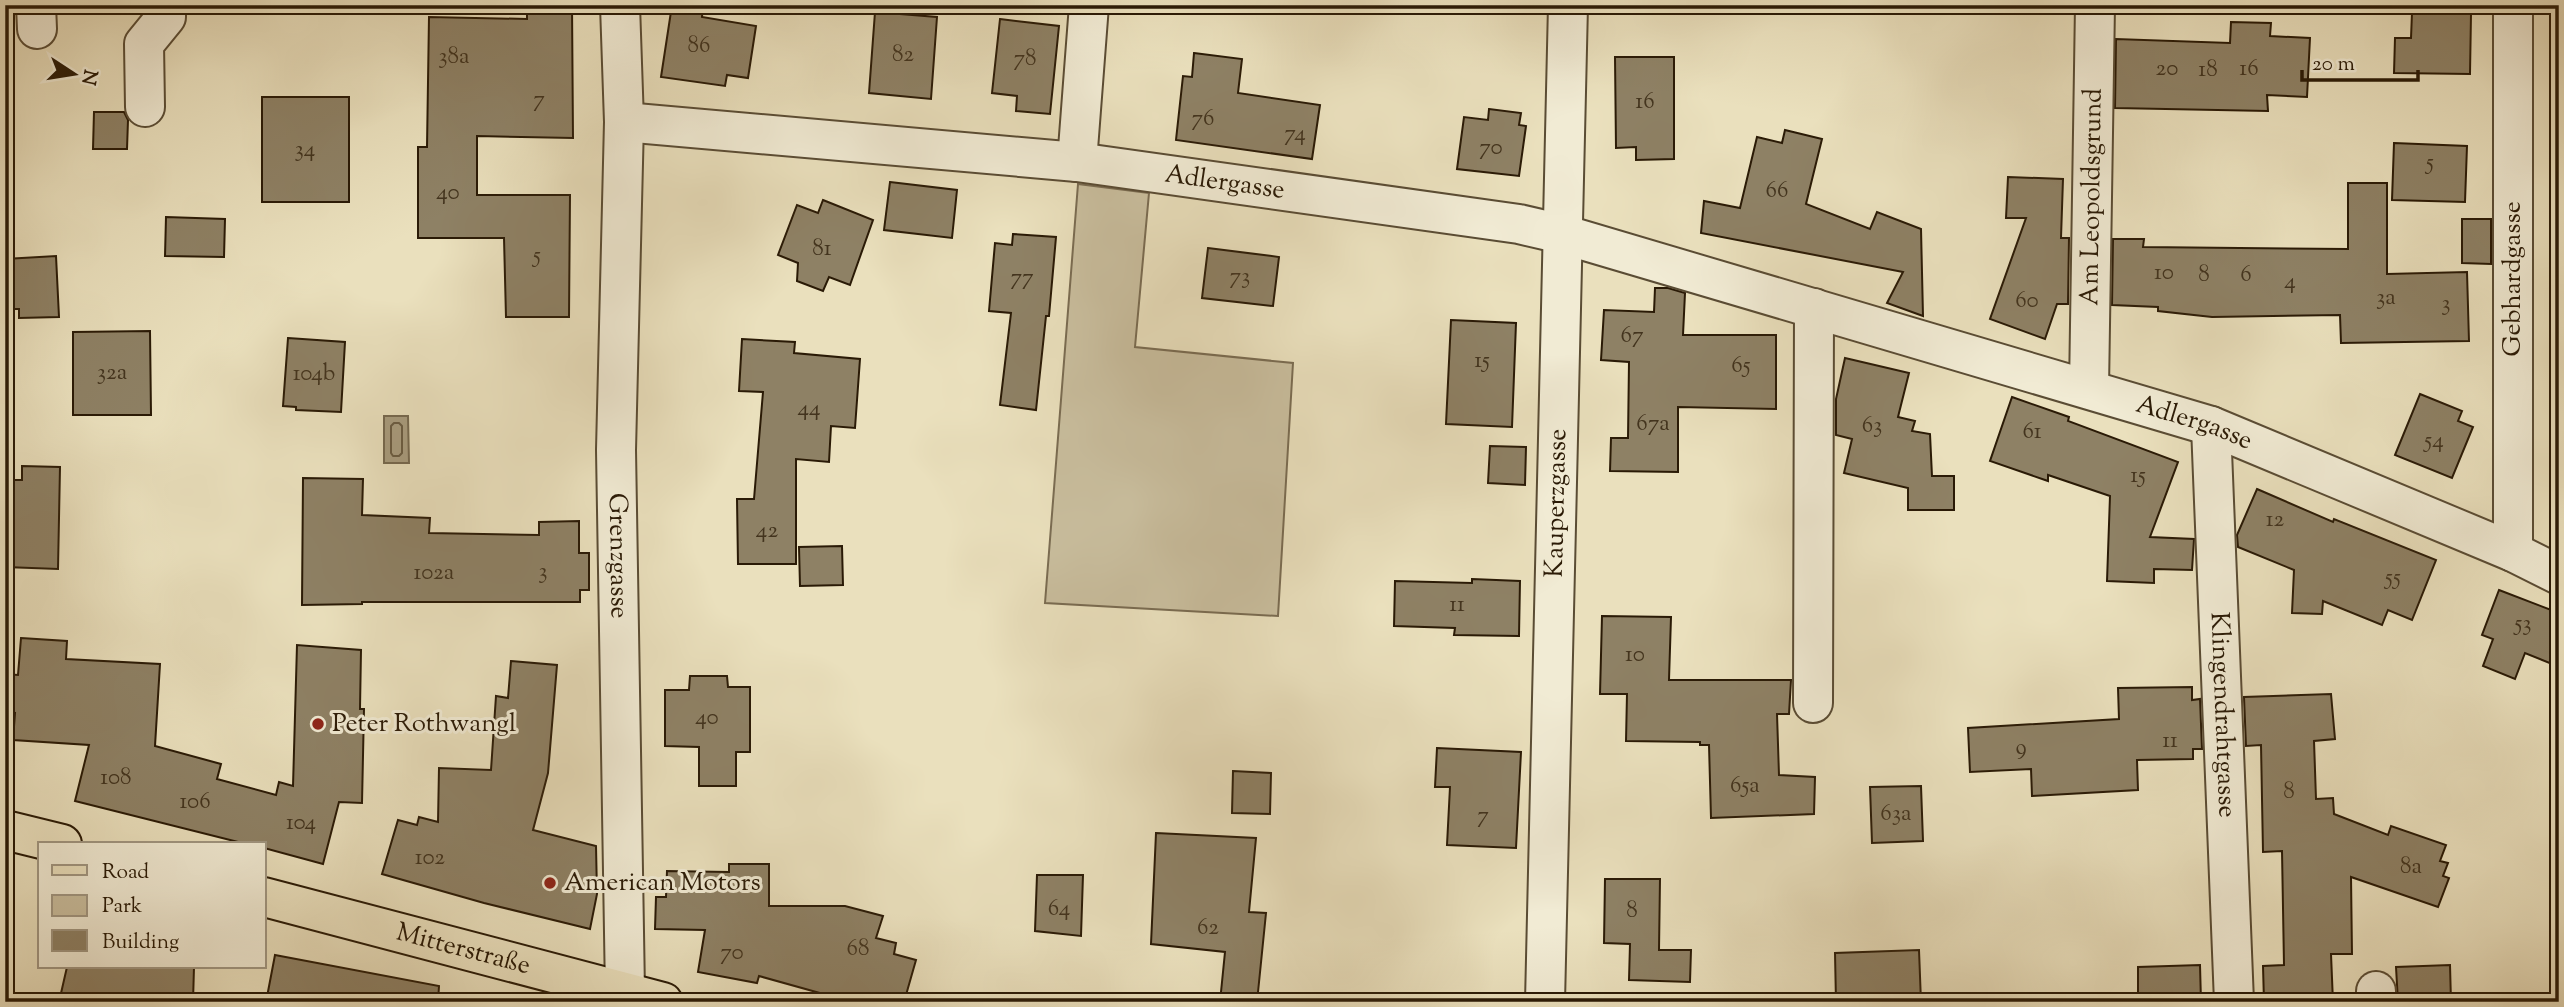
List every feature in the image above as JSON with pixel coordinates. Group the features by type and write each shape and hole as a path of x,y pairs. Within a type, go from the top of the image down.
{"main road":[{"path":"5,830 54,842"},
{"name":"Mitterstraße","path":"266,898 663,1002"}],"street":[{"path":"145,107 144,44 166,18 166,5"},
{"name":"Grenzgasse","path":"620,5 624,122 616,450 625,992"},
{"path":"1077,162 1089,5"},
{"name":"Kauperzgasse","path":"1545,1002 1568,5"},
{"name":"Am Leopoldsgrund","path":"2089,389 2095,5"},
{"name":"Gebhardgasse","path":"2512,552 2513,5"},
{"name":"Adlergasse","path":"624,122 1077,162 1519,224 1562,234 2211,426 2512,552 2559,575"},
{"path":"1813,703 1814,308"},
{"name":"Klingendrahtgasse","path":"2211,426 2234,1002"}],"green space":[{"path":"1078,184 1149,193 1135,347 1293,363 1278,616 1045,603"}],"water":[{"path":"384,416 408,416 409,463 384,463"}],"building":[{"path":"527,5 572,5 573,138 477,136 477,195 570,195 569,317 506,317 504,238 418,238 418,147 427,147 429,17 527,19"},
{"path":"672,5 703,5 702,17 756,26 748,78 727,75 725,86 661,77"},
{"path":"875,12 937,17 931,99 869,93"},
{"path":"2412,13 2471,14 2470,74 2394,73 2395,38 2411,38"},
{"path":"1000,19 1059,26 1050,114 1016,111 1017,96 992,93"},
{"path":"2231,22 2271,23 2270,36 2310,38 2307,97 2267,95 2268,111 2115,108 2116,39 2230,43"},
{"path":"1194,53 1242,59 1238,93 1320,105 1312,159 1176,140 1183,76 1192,77"},
{"path":"1615,57 1674,57 1674,159 1636,160 1636,147 1616,148"},
{"path":"262,97 349,97 349,202 262,202"},
{"path":"1489,109 1521,113 1519,125 1526,126 1519,176 1457,169 1464,117 1488,120"},
{"path":"94,112 124,112 128,120 127,149 93,149"},
{"path":"1785,130 1822,139 1806,204 1870,229 1877,212 1921,229 1923,316 1887,303 1903,272 1701,233 1704,201 1740,208 1757,137 1782,143"},
{"path":"2394,143 2467,146 2465,202 2392,200"},
{"path":"2008,177 2063,179 2061,238 2069,238 2068,304 2057,304 2045,339 1990,319 2026,218 2006,218"},
{"path":"890,182 957,190 952,238 884,230"},
{"path":"2348,183 2387,183 2387,274 2467,272 2469,341 2341,343 2340,315 2212,317 2158,311 2158,307 2112,305 2113,239 2144,239 2143,247 2348,249"},
{"path":"823,200 873,220 850,285 829,277 823,291 797,281 798,263 778,255 797,205 818,213"},
{"path":"166,217 225,219 224,257 165,256"},
{"path":"2462,219 2491,219 2491,264 2462,263"},
{"path":"1013,234 1056,237 1049,316 1046,316 1036,410 1000,405 1011,313 989,311 995,243 1012,245"},
{"path":"1208,248 1279,257 1273,306 1202,298"},
{"path":"56,256 59,317 19,318 19,309 5,309 5,259"},
{"path":"1655,288 1668,288 1685,293 1683,335 1776,335 1776,409 1678,407 1678,472 1610,471 1611,438 1628,438 1629,362 1601,360 1604,310 1654,312"},
{"path":"1451,320 1516,323 1512,427 1446,424"},
{"path":"150,331 151,415 73,415 73,332"},
{"path":"288,338 345,342 341,412 296,410 296,407 283,406"},
{"path":"742,339 795,342 794,353 860,359 855,428 831,426 829,462 796,459 796,564 738,564 737,499 754,499 763,392 739,391"},
{"path":"1845,358 1909,373 1898,417 1915,421 1912,431 1930,434 1932,476 1954,476 1954,510 1908,510 1908,488 1844,473 1852,439 1836,435 1836,399"},
{"path":"2420,394 2462,411 2458,421 2473,427 2452,478 2395,455"},
{"path":"2012,397 2069,417 2068,421 2178,462 2150,537 2194,539 2192,570 2154,569 2154,583 2107,581 2110,496 2048,475 2048,481 1990,461"},
{"path":"1490,446 1526,447 1525,485 1488,483"},
{"path":"22,466 60,467 58,569 5,567 5,480 22,480"},
{"path":"303,478 363,479 362,515 430,518 429,533 539,535 539,522 579,521 579,553 589,553 589,590 580,590 580,602 362,602 302,605"},
{"path":"2257,489 2333,522 2334,519 2436,560 2412,620 2388,610 2382,625 2323,601 2322,614 2292,613 2294,570 2238,547 2237,535"},
{"path":"842,546 843,585 800,586 799,547"},
{"path":"1472,579 1520,581 1519,636 1454,635 1455,628 1394,626 1395,581 1472,583"},
{"path":"2499,590 2559,613 2559,646 2552,664 2525,653 2515,679 2483,666 2493,639 2482,635"},
{"path":"1602,616 1671,617 1669,680 1791,680 1789,714 1777,714 1779,775 1815,777 1814,814 1711,818 1709,745 1700,745 1700,742 1626,741 1627,694 1600,694"},
{"path":"21,638 67,641 66,659 160,664 155,746 221,764 217,779 276,795 279,782 293,786 297,645 361,650 360,709 364,709 362,803 339,802 323,864 266,849 266,842 238,842 75,801 89,745 13,740 15,713 5,712 5,674 18,675"},
{"path":"511,661 557,665 548,773 533,830 596,846 597,894 590,929 382,874 398,820 417,825 419,817 438,822 439,768 491,770 496,696 508,698"},
{"path":"690,676 727,676 728,687 750,687 750,752 736,752 736,786 699,786 699,747 665,746 665,690 689,690"},
{"path":"2192,687 2192,700 2200,699 2202,749 2193,749 2193,759 2137,760 2138,790 2032,796 2031,769 1970,772 1968,728 2119,719 2118,688"},
{"path":"2331,694 2335,739 2314,741 2316,799 2333,798 2334,814 2388,835 2391,826 2446,845 2440,861 2448,863 2443,876 2449,878 2438,907 2351,877 2352,954 2331,954 2333,1002 2264,1002 2263,966 2284,965 2282,851 2263,852 2261,745 2246,746 2244,697"},
{"path":"1437,748 1521,752 1516,848 1447,845 1450,787 1435,787"},
{"path":"1233,771 1271,773 1270,814 1232,813"},
{"path":"1921,786 1923,841 1872,843 1870,787"},
{"path":"1156,833 1256,838 1249,912 1266,913 1257,1002 1220,1002 1225,952 1151,944"},
{"path":"729,864 769,864 769,906 845,906 883,916 876,938 896,943 894,954 916,960 904,1002 852,1002 759,976 757,983 698,972 705,930 655,929 656,897 666,897 667,871 729,872"},
{"path":"1037,875 1083,875 1081,936 1035,931"},
{"path":"1605,879 1660,879 1659,950 1691,950 1690,982 1629,980 1630,944 1604,943"},
{"path":"1919,950 1921,1002 1836,1002 1835,953"},
{"path":"275,955 439,986 438,1002 266,1002"},
{"path":"2200,965 2201,1002 2138,1002 2138,967"},
{"path":"2450,965 2451,1002 2398,1002 2396,967"},
{"path":"67,968 194,968 193,1002 59,1002"}],"place":[{"name":"Peter Rothwangl","path":"318,724"},
{"name":"American Motors","path":"550,883"}]}
